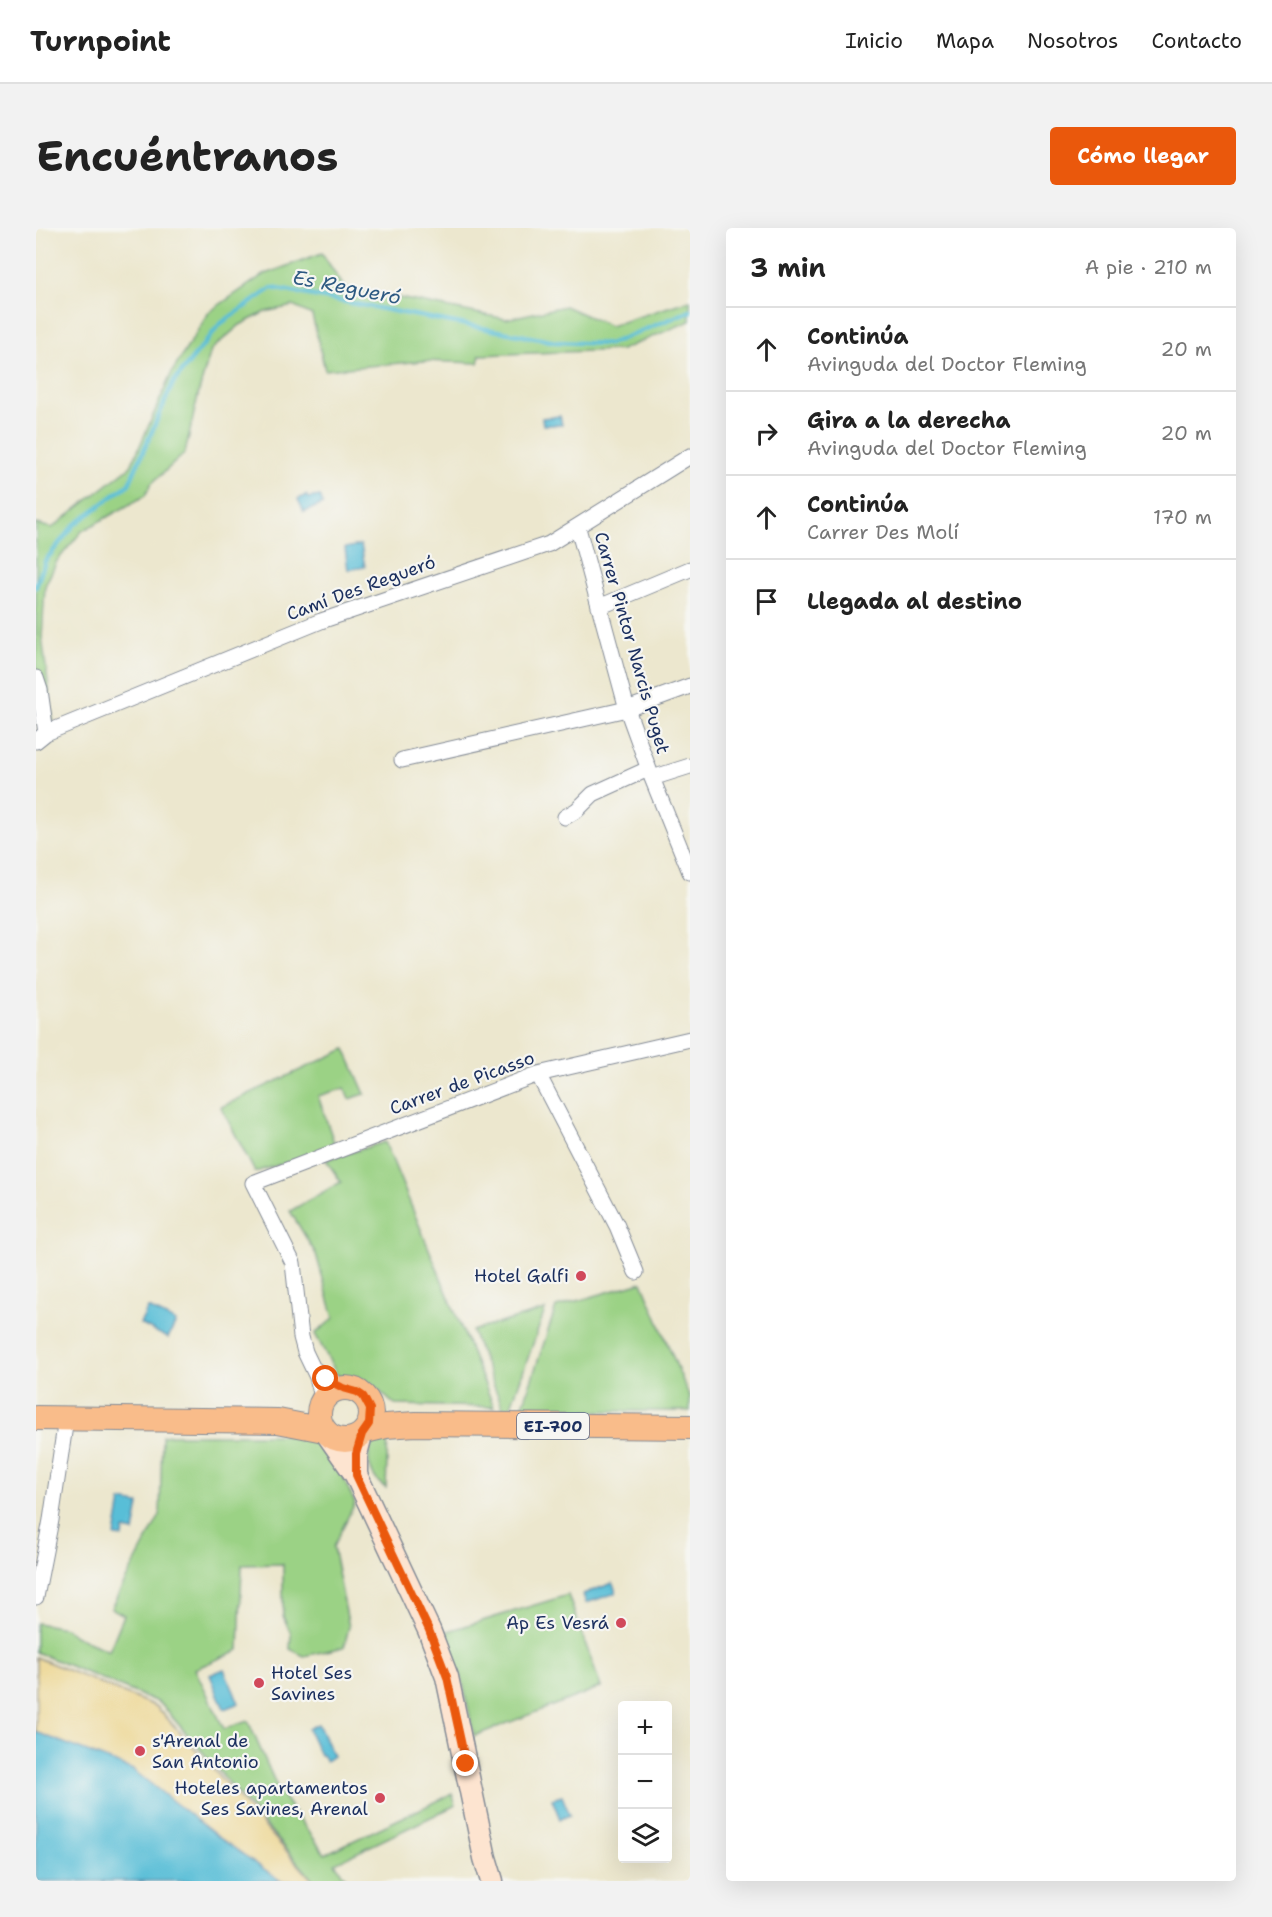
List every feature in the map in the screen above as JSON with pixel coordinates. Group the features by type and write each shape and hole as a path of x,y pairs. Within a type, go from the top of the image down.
{"main road":[{"name":"EI-700","path":"278,1421 322,1403 330,1393 343,1388 363,1396 366,1425"},
{"path":"322,1403 319,1417 326,1432"},
{"name":"EI-700","path":"36,1418 278,1421 326,1432 345,1441 366,1425 690,1427"}],"street":[{"name":"Camí Des Regueró","path":"41,737 321,621 549,544 690,456"},
{"name":"Carrer Pintor Narcis Puget","path":"578,528 627,709 690,872"},
{"path":"599,607 690,569"},
{"path":"36,679 40,690 41,737"},
{"path":"402,760 627,709 690,686"},
{"path":"650,773 690,766"},
{"name":"Carrer Pintor Narcis Puget","path":"565,817 577,810 593,794 650,773"},
{"name":"Carrer de Picasso","path":"314,1369 305,1352 302,1337 293,1263 253,1184 538,1074 690,1039"},
{"path":"538,1074 617,1226 636,1272"},
{"path":"314,1369 343,1388"},
{"path":"314,1369 322,1403"},
{"path":"36,1597 51,1520 66,1419"},
{"path":"356,1475 355,1461 366,1425"},
{"path":"326,1432 356,1475 429,1630 447,1677 485,1858 492,1881"}],"green space":[{"path":"322,253 344,287 506,319 565,306 610,326 690,300 690,321 621,350 480,355 478,363 423,361 325,370 312,315 293,306 265,312 240,325 211,350 185,453 151,484 145,496 82,531 57,561 45,586 42,637 53,720 51,723 36,668 36,524 52,528 131,466 172,372 209,312 263,275"},
{"path":"345,1049 365,1094 349,1099 345,1088 318,1096 336,1148 255,1172 221,1107"},
{"path":"385,1142 494,1407 395,1405 368,1381 338,1376 315,1334 334,1318 316,1254 290,1211 341,1182 326,1160"},
{"path":"642,1282 690,1398 690,1411 521,1411 556,1307"},
{"path":"545,1310 510,1409 503,1408 472,1331"},
{"path":"388,1433 386,1488 372,1473 369,1453 375,1441"},
{"path":"302,1435 321,1442 335,1461 355,1503 333,1547 349,1627 344,1647 304,1656 290,1649 291,1634 283,1616 283,1564 242,1565 239,1650 195,1669 224,1729 248,1721 279,1791 325,1854 452,1794 456,1805 335,1863 348,1881 314,1881 160,1703 36,1652 36,1623 65,1628 75,1636 109,1651 124,1615 111,1608 160,1515 162,1436"},
{"path":"568,1595 601,1687 474,1736 462,1679 442,1633"}],"sand":[{"name":"s'Arenal de San Antonio","path":"36,1657 157,1707 313,1881 281,1881 217,1836 133,1770 36,1732"}],"water":[{"path":"560,416 562,425 543,425 542,418"},
{"path":"306,495 308,498 320,496 323,504 304,512 298,499"},
{"path":"361,545 365,567 348,570 345,548"},
{"path":"148,1308 176,1322 168,1338 140,1324"},
{"path":"121,1501 139,1504 134,1532 124,1530 123,1537 115,1536"},
{"path":"613,1583 616,1593 586,1603 583,1594"},
{"path":"224,1669 239,1703 224,1709 210,1675"},
{"path":"318,1724 333,1756 326,1761 320,1755 308,1729"},
{"path":"36,1732 133,1770 217,1836 281,1881 36,1881"},
{"path":"562,1796 570,1815 560,1819 552,1799"}],"waterway":[{"name":"Es Regueró","path":"36,587 45,561 74,525 129,484 173,383 220,324 272,288 556,342 609,344 690,311"}],"place":[{"name":"Hotel Galfi","path":"581,1276"},
{"name":"Ap Es Vesrá","path":"621,1623"},
{"name":"Hotel Ses Savines","path":"259,1683"},
{"name":"s'Arenal de San Antonio","path":"140,1751"},
{"name":"Hoteles apartamentos Ses Savines, Arenal","path":"380,1798"}],"route":[{"path":"326,1379 357,1392 368,1402 371,1417 358,1446 355,1461 356,1475 429,1630 447,1677 466,1764"}]}
